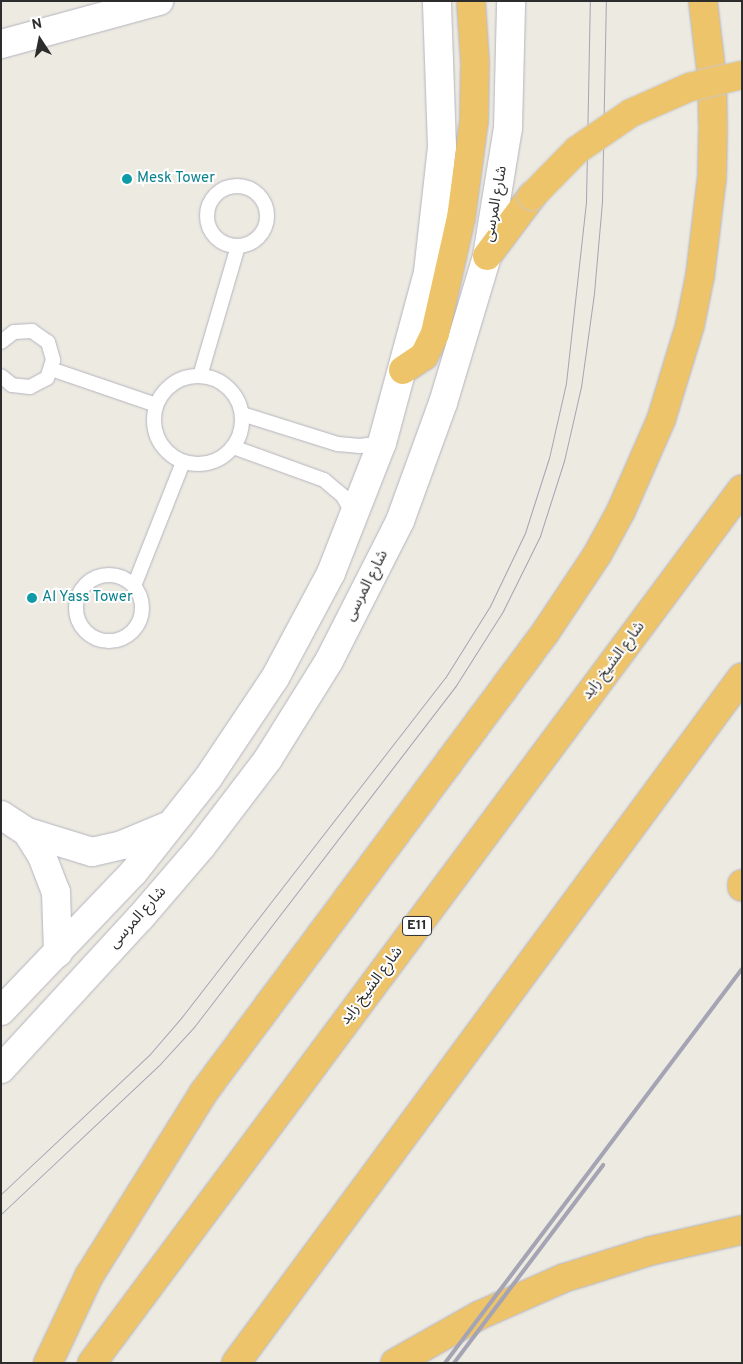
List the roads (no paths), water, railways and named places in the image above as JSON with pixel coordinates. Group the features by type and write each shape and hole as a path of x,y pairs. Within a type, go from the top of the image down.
{"highway":[{"path":"403,370 424,356 435,333 461,218 474,121 475,62 471,1"},
{"path":"48,1363 89,1276 204,1092 545,633 597,555 624,504 674,382 700,276 712,177 713,128 712,78 703,1"},
{"path":"487,256 532,196 578,150 631,113 690,87 742,75"},
{"name":"شارع الشيخ زايد","path":"92,1363 742,489"},
{"path":"236,1363 742,677"},
{"path":"395,1363 480,1315 564,1278 650,1250 742,1230"}],"main road":[{"path":"1,44 159,1"},
{"path":"1,1011 133,873 218,764 275,678 316,603 354,518 382,443 428,272 437,205 443,99 437,1"},
{"name":"شارع المرسى","path":"1,1069 201,847 268,759 300,711 329,661 400,520 443,403 487,256 508,128 511,1"},
{"path":"1,815 27,832 92,852 122,845 170,825"},
{"path":"27,832 42,856 56,892 58,953"}],"lane":[{"path":"236,185 256,192 267,209 264,230 249,244 238,246 218,240 207,222 208,206 216,193 236,185"},
{"path":"200,376 238,246"},
{"path":"1,342 14,332 23,330 41,336 52,350 52,369 39,384 30,388 12,385 1,376"},
{"path":"52,369 156,405"},
{"path":"200,376 226,385 235,396 242,414 239,437 233,447 210,463 183,462 161,445 153,419 156,405 173,383 200,376"},
{"path":"242,414 338,444 360,446 382,443"},
{"path":"233,447 324,480 343,496 354,518"},
{"path":"134,586 183,462"},
{"path":"106,575 116,576 134,586 139,595 141,615 130,632 112,640 92,636 84,629 76,611 77,600 87,583 106,575"}],"tram line":[{"path":"1,1194 150,1054 181,1018 445,678 490,606 525,533 549,458 566,383 586,201 590,1"},
{"path":"1,1214 161,1063 194,1027 455,687 503,611 540,536 564,461 581,387 594,293 602,202 606,1"}],"railway":[{"path":"445,1363 742,969"},
{"path":"454,1363 603,1165"}],"place":[{"name":"Mesk Tower","path":"127,179"},
{"name":"Al Yass Tower","path":"32,598"}]}
